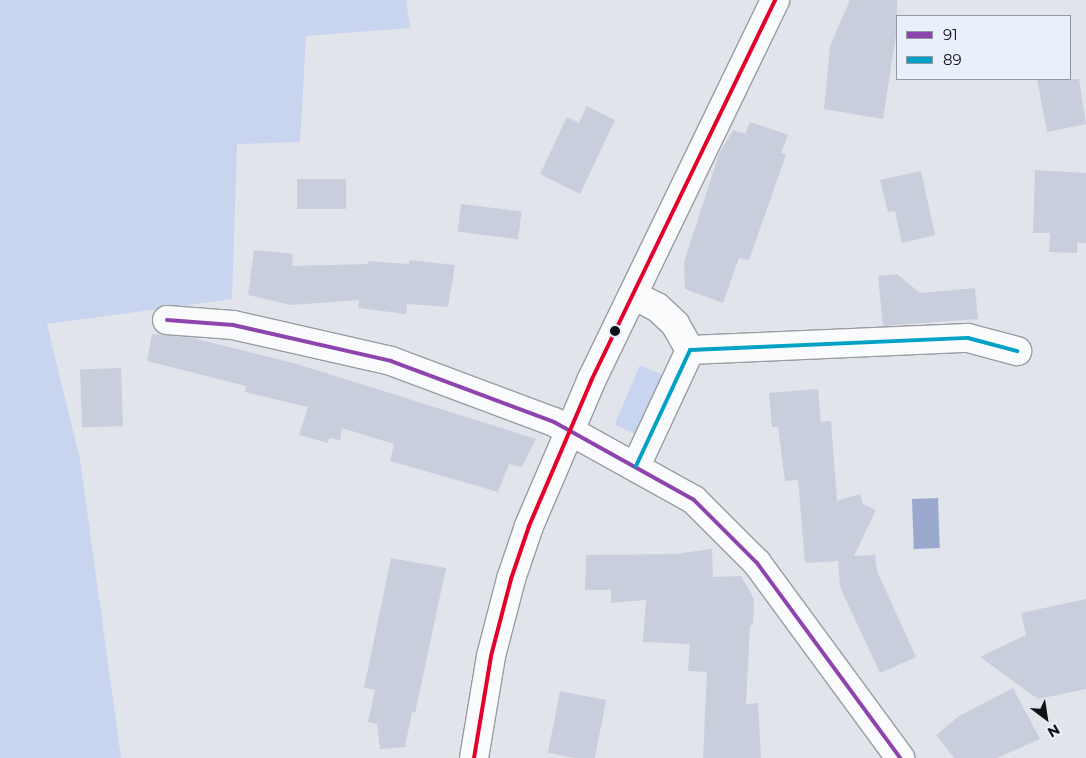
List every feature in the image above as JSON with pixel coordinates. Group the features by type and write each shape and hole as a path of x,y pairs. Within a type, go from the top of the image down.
{"street":[{"path":"474,758 492,656 511,579 529,526 569,432 633,295 775,0"},
{"path":"633,295 657,306 675,324 690,350"},
{"path":"167,320 233,325 391,361 554,422 694,500 757,563 900,758"},
{"path":"690,350 968,338 1017,351"},
{"path":"636,466 690,350"}],"shaded area":[{"path":"0,0 406,0 410,28 306,36 300,142 237,144 232,299 47,324 80,460 121,758 0,758"},
{"path":"640,365 666,376 640,436 615,425"},
{"path":"938,498 940,548 914,549 912,499"}],"building":[{"path":"850,0 897,0 896,35 883,119 824,109 830,46"},
{"path":"1079,79 1086,124 1047,132 1037,80"},
{"path":"587,106 615,120 580,194 540,174 567,117 579,123"},
{"path":"750,122 788,135 781,153 786,155 749,260 739,258 723,303 685,289 684,262 719,154 733,130 745,134"},
{"path":"1035,170 1086,173 1086,243 1077,243 1077,253 1049,252 1050,233 1033,233"},
{"path":"921,171 935,235 902,243 895,211 888,212 880,180"},
{"path":"297,179 346,179 346,209 297,209"},
{"path":"461,204 522,211 518,239 458,232"},
{"path":"254,250 293,254 292,266 368,264 368,261 409,264 409,260 455,265 448,307 407,304 406,314 358,308 359,300 291,305 248,295"},
{"path":"897,274 920,293 975,288 978,319 883,326 878,276"},
{"path":"152,334 189,337 297,364 536,439 522,467 509,464 498,492 390,461 394,444 342,428 340,440 329,438 328,443 299,435 308,407 245,392 246,386 147,361"},
{"path":"121,368 123,426 82,427 80,369"},
{"path":"818,389 821,422 831,421 837,501 860,494 863,504 876,510 854,556 875,555 877,571 916,657 880,673 840,587 838,561 805,563 798,480 785,481 778,427 772,427 769,393"},
{"path":"712,549 713,577 741,576 754,599 753,625 750,625 746,704 758,703 761,758 703,758 707,672 688,671 690,644 643,642 646,600 611,603 611,590 585,590 586,555 675,554"},
{"path":"391,558 446,568 415,713 412,712 405,747 380,749 377,724 368,722 375,690 364,688"},
{"path":"1086,599 1086,689 1038,699 980,657 1026,635 1021,613"},
{"path":"1013,688 1040,739 997,758 954,758 936,735 959,716"},
{"path":"560,691 606,700 595,758 575,758 548,753"}],"transit line":[{"path":"474,758 491,656 511,579 529,526 591,381 775,0"},
{"name":"91","path":"167,320 233,325 391,361 554,422 694,500 757,563 900,758"},
{"name":"89","path":"636,466 690,350 968,338 1017,351"}]}
